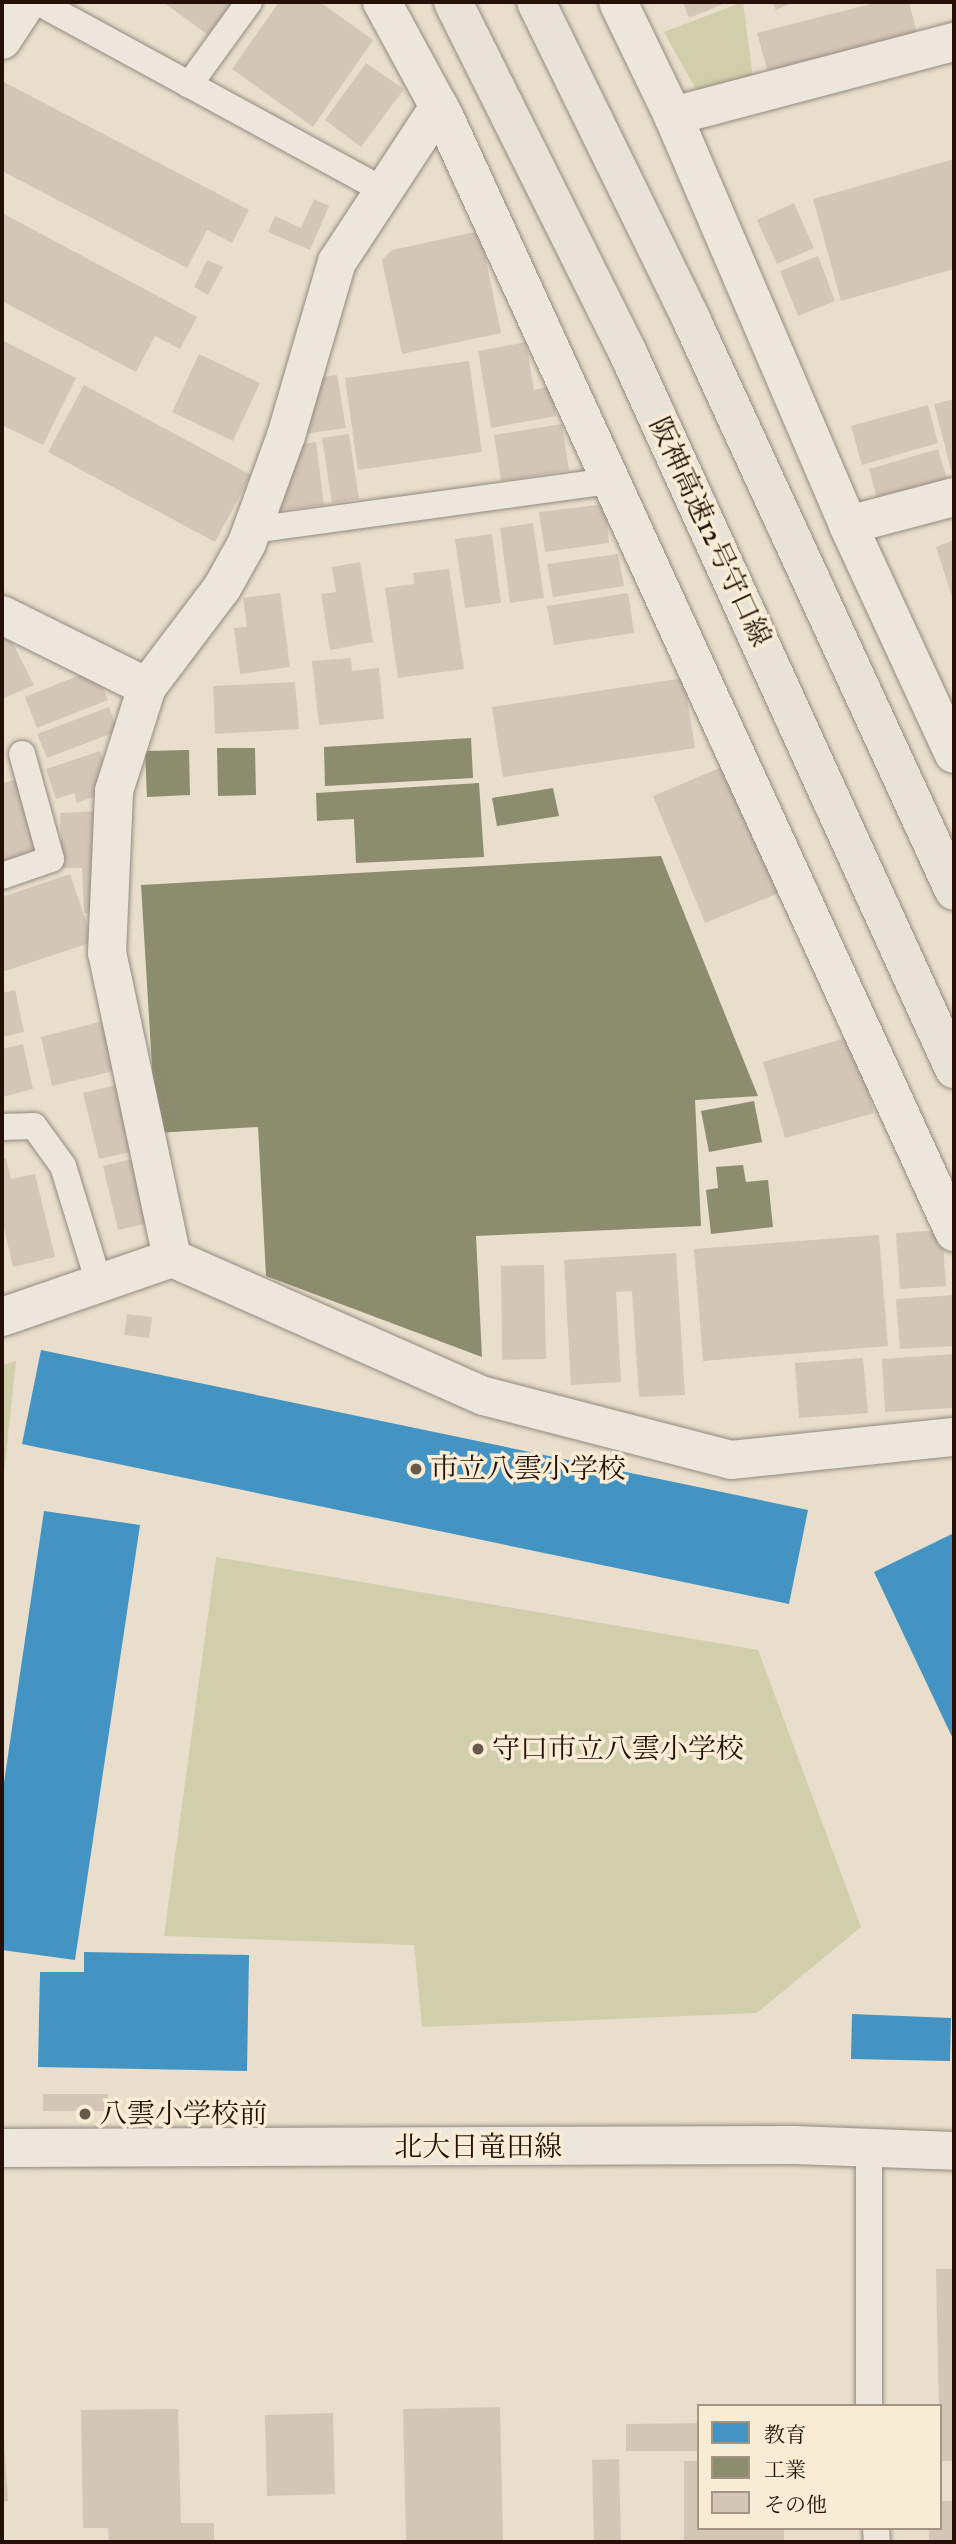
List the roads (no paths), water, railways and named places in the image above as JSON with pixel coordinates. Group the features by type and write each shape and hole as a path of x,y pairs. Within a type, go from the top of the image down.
{"highway":[{"name":"阪神高速12号守口線","path":"453,2 628,353 954,1069"},
{"path":"536,2 692,321 954,891"}],"street":[{"path":"2,40 27,2"},
{"path":"382,2 439,107 954,1232"},
{"path":"618,2 673,116 848,525 954,754"},
{"path":"673,116 954,42"},
{"path":"172,1258 107,953 114,791 147,687 222,588 252,530 286,436 337,262 439,107"},
{"path":"848,525 954,497"},
{"path":"2,615 147,687"},
{"path":"2,1317 172,1258 484,1396 731,1460 954,1437"},
{"name":"北大日竜田線","path":"2,2148 869,2147 954,2151"}],"lane":[{"path":"38,2 384,191"},
{"path":"189,85 249,2"},
{"path":"252,530 612,481"},
{"path":"2,876 51,859 22,754"},
{"path":"2,1127 34,1126 63,1166 99,1283"},
{"path":"869,2147 869,2404"}],"place":[{"name":"市立八雲小学校","path":"416,1469"},
{"name":"守口市立八雲小学校","path":"478,1749"},
{"name":"八雲小学校前","path":"85,2114"}]}
